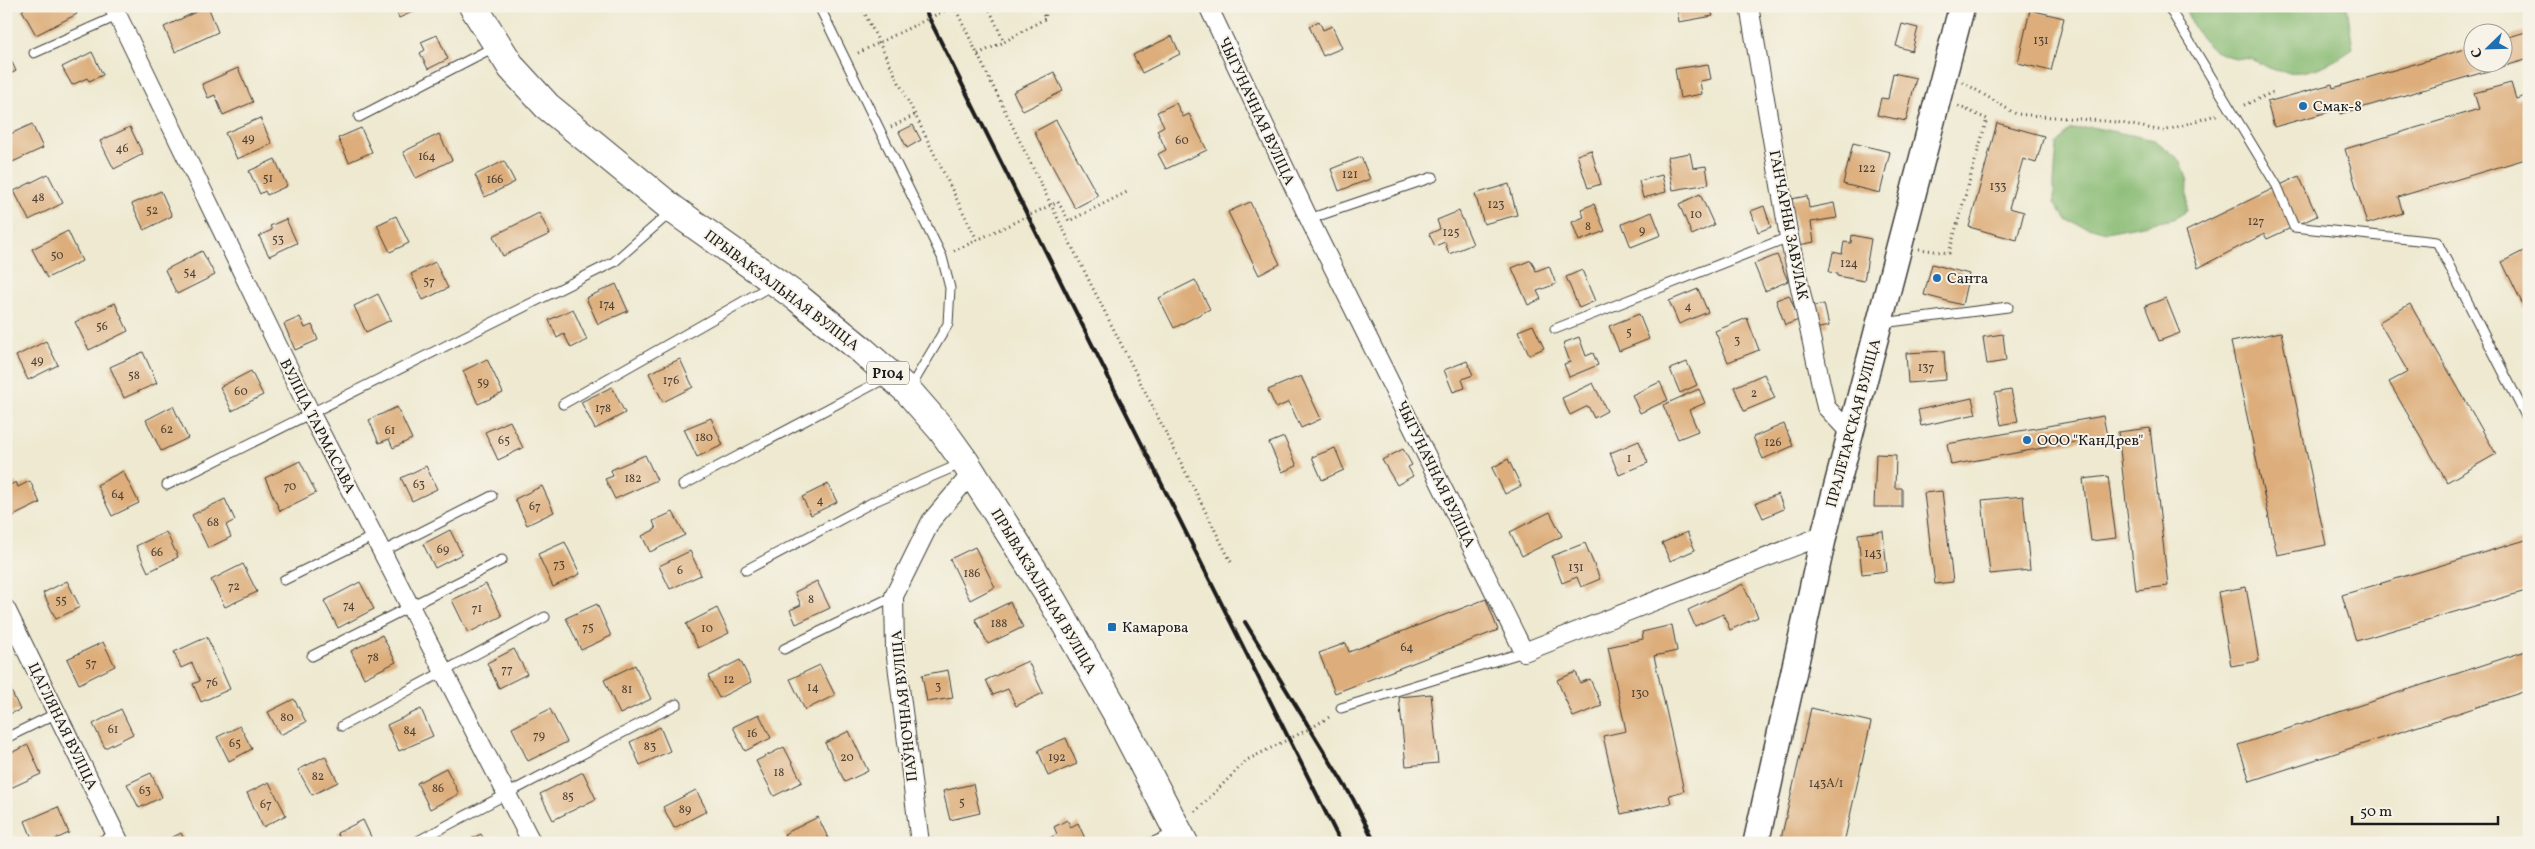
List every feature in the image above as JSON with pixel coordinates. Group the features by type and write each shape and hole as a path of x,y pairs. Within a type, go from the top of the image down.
{"main road":[{"name":"ПРЫВАКЗАЛЬНАЯ ВУЛІЦА","path":"473,6 512,68 547,106 674,210 776,283 900,383 942,430 1052,600 1116,712 1180,837"},
{"name":"ПРАЛЕТАРСКАЯ ВУЛІЦА","path":"1756,843 1824,535 1962,6"}],"street":[{"name":"ЧЫГУНАЧНАЯ ВУЛІЦА","path":"1208,6 1309,219 1524,652"},
{"name":"ГАНЧАРНЫ ЗАВУЛАК","path":"1748,6 1789,237 1826,407 1851,434"},
{"name":"ВУЛІЦА ТАРМАСАВА","path":"115,11 311,414 508,793 532,843"},
{"name":"ПАЎНОЧНАЯ ВУЛІЦА","path":"920,843 895,649 894,596 931,521 968,468"},
{"path":"1524,652 1824,535"},
{"name":"ЦАГЛЯНАЯ ВУЛІЦА","path":"6,609 118,838"}],"lane":[{"path":"683,485 900,383 948,324 950,288 942,257 819,6"},
{"path":"2168,6 2233,110 2277,186 2294,227 2437,242 2529,422"},
{"path":"34,53 115,11"},
{"path":"359,117 497,46"},
{"path":"1309,219 1433,177"},
{"path":"167,485 614,262 674,210"},
{"path":"1555,329 1789,237"},
{"path":"563,404 776,283"},
{"path":"1880,323 2008,307"},
{"path":"746,570 875,501 968,468"},
{"path":"284,580 378,544 492,496"},
{"path":"312,656 502,560"},
{"path":"784,649 894,596"},
{"path":"342,726 545,617"},
{"path":"1342,708 1524,652"},
{"path":"414,843 677,704"},
{"path":"6,738 57,714"},
{"path":"1151,843 1180,837"},
{"path":"98,843 118,838"}],"path":[{"path":"861,6 977,240"},
{"path":"858,52 954,6 1051,205 1232,562"},
{"path":"988,6 1004,42"},
{"path":"1040,6 1046,18"},
{"path":"1045,6 1046,18"},
{"path":"978,54 1004,42 1046,18"},
{"path":"1959,89 1960,81 2016,114 2116,122 2164,131 2233,110 2274,92"},
{"path":"1916,258 1918,249 1949,254 1986,119 1955,104"},
{"path":"895,125 915,115"},
{"path":"942,257 1058,202 1069,221 1129,191"},
{"path":"1180,837 1247,760 1311,728 1342,708"}],"green space":[{"path":"2184,6 2347,6 2353,49 2326,65 2306,71 2286,72 2275,70 2251,59 2231,57 2214,50 2196,30"},
{"path":"2091,127 2155,140 2180,160 2188,181 2187,211 2174,219 2106,232 2067,221 2054,203 2057,144 2069,130"}],"building":[{"path":"30,6 73,6 77,14 36,35 22,10"},
{"path":"208,6 218,32 175,52 164,27"},
{"path":"394,6 426,6 399,18"},
{"path":"1677,6 1709,6 1713,16 1679,22"},
{"path":"2030,10 2064,18 2051,71 2018,63"},
{"path":"1319,21 1323,30 1332,26 1342,48 1323,56 1309,26"},
{"path":"1902,24 1918,28 1912,51 1896,46"},
{"path":"2529,31 2529,59 2512,64 2512,36"},
{"path":"437,35 448,59 428,69 420,53 425,50 421,42"},
{"path":"1172,36 1180,54 1142,73 1133,55"},
{"path":"6,49 16,71 6,76"},
{"path":"2462,50 2462,72 2484,72 2340,114 2339,109 2274,127 2267,102 2332,84 2333,88"},
{"path":"92,52 103,75 89,81 87,78 72,85 62,67"},
{"path":"1708,64 1711,79 1700,81 1702,94 1680,98 1675,69"},
{"path":"238,68 253,102 223,115 215,95 208,98 202,84"},
{"path":"1054,72 1063,91 1023,111 1013,92"},
{"path":"1893,73 1916,78 1906,121 1877,115 1881,98 1888,99"},
{"path":"2511,83 2516,99 2529,95 2529,158 2398,197 2403,213 2367,224 2345,149 2479,109 2474,93"},
{"path":"1176,103 1183,117 1189,114 1207,150 1166,169 1158,154 1166,150 1157,130 1164,126 1157,112"},
{"path":"260,118 272,144 237,159 225,133"},
{"path":"1056,120 1098,196 1075,208 1034,132"},
{"path":"1997,123 2044,136 2036,163 2023,159 2009,208 2024,212 2017,240 1969,227"},
{"path":"32,124 43,148 6,165 6,136"},
{"path":"913,125 921,140 907,148 899,132"},
{"path":"130,127 143,154 114,169 100,141"},
{"path":"361,128 372,152 349,162 338,138"},
{"path":"439,134 452,160 416,178 403,152"},
{"path":"1853,143 1890,152 1880,193 1843,184"},
{"path":"1591,150 1601,184 1588,188 1577,155"},
{"path":"1690,153 1693,168 1706,166 1709,184 1673,190 1667,157"},
{"path":"1361,157 1370,179 1339,191 1331,169"},
{"path":"275,159 287,186 267,195 265,191 260,194 249,171"},
{"path":"504,161 515,182 485,197 475,175"},
{"path":"48,174 63,203 29,220 14,191"},
{"path":"1662,175 1666,192 1643,198 1639,181"},
{"path":"2299,176 2317,216 2267,239 2264,234 2198,268 2186,231"},
{"path":"1509,184 1517,215 1484,224 1475,194"},
{"path":"161,191 172,216 144,230 132,204"},
{"path":"1700,194 1714,225 1692,235 1679,204"},
{"path":"1807,196 1809,208 1834,203 1837,218 1811,222 1814,242 1799,245 1791,199"},
{"path":"1250,202 1280,264 1259,275 1228,212"},
{"path":"1594,204 1605,231 1579,241 1572,222 1584,217 1581,209"},
{"path":"1764,206 1771,227 1758,232 1751,211"},
{"path":"1459,211 1473,244 1449,254 1445,242 1435,246 1429,234 1440,229 1437,220"},
{"path":"1652,212 1661,235 1631,247 1622,224"},
{"path":"539,213 550,234 503,256 493,236"},
{"path":"396,216 409,243 390,252 377,225"},
{"path":"286,219 297,243 269,256 259,236 272,230 270,226"},
{"path":"68,231 82,261 47,278 32,249"},
{"path":"1852,235 1871,239 1864,281 1837,276 1837,273 1829,272 1833,252 1842,254 1844,242 1851,243"},
{"path":"2529,248 2529,317 2502,262"},
{"path":"202,251 215,275 177,294 165,270"},
{"path":"1777,255 1788,281 1765,291 1754,264"},
{"path":"1531,260 1536,271 1549,266 1556,284 1537,291 1541,299 1528,305 1512,268"},
{"path":"435,262 448,288 423,300 411,274"},
{"path":"1932,264 1969,274 1962,305 1924,295"},
{"path":"1582,270 1595,301 1579,308 1566,277"},
{"path":"1195,280 1210,309 1174,328 1159,298"},
{"path":"616,284 628,311 598,324 586,298"},
{"path":"1698,289 1708,312 1679,324 1669,301"},
{"path":"378,294 391,320 366,332 354,306"},
{"path":"1789,295 1799,320 1785,325 1776,300"},
{"path":"2166,298 2180,333 2159,341 2145,306"},
{"path":"115,303 128,331 89,350 75,322"},
{"path":"1824,304 1829,326 1815,329 1810,307"},
{"path":"2410,304 2496,454 2447,482 2389,382 2408,372 2379,322"},
{"path":"573,309 587,340 571,348 564,334 557,338 549,320"},
{"path":"1639,314 1649,339 1619,351 1609,326"},
{"path":"300,317 305,328 312,325 318,340 295,350 284,324"},
{"path":"1747,318 1759,350 1728,362 1715,331"},
{"path":"1533,325 1544,348 1529,355 1518,331"},
{"path":"2281,332 2326,545 2277,555 2231,342"},
{"path":"2003,334 2006,361 1987,364 1983,337"},
{"path":"1579,337 1586,356 1593,353 1598,365 1569,377 1564,364 1570,362 1563,343"},
{"path":"46,341 58,365 28,380 16,356"},
{"path":"1944,351 1946,380 1908,383 1906,353"},
{"path":"143,352 157,383 124,398 110,367"},
{"path":"487,359 503,393 478,404 463,371"},
{"path":"680,359 693,387 663,402 649,373"},
{"path":"1467,361 1473,375 1462,379 1465,388 1453,392 1444,370"},
{"path":"1687,362 1697,385 1680,393 1670,369"},
{"path":"251,371 263,395 232,411 220,387"},
{"path":"1764,374 1775,398 1744,411 1734,387"},
{"path":"1301,376 1321,419 1301,428 1289,402 1276,408 1268,390"},
{"path":"1660,382 1668,400 1640,413 1632,395"},
{"path":"1593,383 1607,411 1594,418 1588,406 1570,415 1562,398"},
{"path":"612,387 625,413 595,429 581,402"},
{"path":"1699,389 1705,403 1689,410 1698,431 1678,439 1663,405"},
{"path":"2011,390 2018,421 2001,425 1995,393"},
{"path":"1972,398 1976,414 1921,426 1918,410"},
{"path":"173,406 188,438 161,451 146,420"},
{"path":"397,407 412,439 393,448 389,439 379,443 369,420"},
{"name":"ООО \"КанДрев\"","path":"2103,416 2107,436 1951,465 1947,444"},
{"path":"711,418 723,445 697,457 684,429"},
{"path":"510,421 523,448 498,460 485,432"},
{"path":"1784,424 1793,446 1763,459 1753,437"},
{"path":"2150,428 2168,586 2136,590 2118,432"},
{"path":"1284,437 1297,466 1282,472 1269,443"},
{"path":"1639,441 1648,463 1619,475 1610,453"},
{"path":"1335,448 1344,470 1322,480 1312,457"},
{"path":"1403,449 1412,465 1408,467 1413,476 1397,485 1382,460"},
{"path":"1876,454 1896,455 1895,488 1902,488 1902,507 1874,507"},
{"path":"645,455 657,480 615,499 605,479 613,476 611,470"},
{"path":"1508,459 1521,486 1505,494 1492,468"},
{"path":"300,461 316,493 280,511 265,478"},
{"path":"426,466 437,489 412,501 401,478"},
{"path":"123,471 139,503 112,516 97,485"},
{"path":"2108,476 2116,538 2091,541 2083,479"},
{"path":"30,481 40,503 7,519 6,487 16,482 18,487"},
{"path":"828,484 837,502 811,515 802,497"},
{"path":"542,486 554,512 527,525 515,499"},
{"path":"1942,491 1953,582 1935,584 1924,493"},
{"path":"1778,494 1784,509 1763,518 1756,503"},
{"path":"2023,496 2030,570 1990,574 1982,500"},
{"path":"225,499 235,520 226,525 231,537 208,548 192,515"},
{"path":"673,512 685,535 650,552 642,536 656,529 653,521"},
{"path":"1550,512 1562,536 1522,556 1510,532"},
{"path":"450,530 462,554 435,568 423,544"},
{"path":"1883,531 1887,571 1862,574 1858,534"},
{"path":"166,532 178,557 148,572 136,546"},
{"path":"1687,532 1695,550 1670,561 1662,543"},
{"path":"2529,539 2529,590 2356,641 2342,595"},
{"path":"565,542 580,574 553,587 538,554"},
{"path":"1585,543 1600,579 1581,587 1577,577 1562,583 1552,556"},
{"path":"975,547 995,587 970,600 950,559"},
{"path":"690,551 701,575 670,589 659,566"},
{"path":"243,564 257,592 225,607 211,580"},
{"path":"67,581 80,607 56,619 43,593"},
{"path":"817,581 830,608 796,624 790,610 801,605 795,592"},
{"path":"360,582 374,609 338,628 324,601"},
{"path":"486,584 502,616 468,633 452,600"},
{"path":"1743,584 1758,617 1730,630 1723,614 1695,626 1688,610"},
{"path":"2246,587 2259,661 2231,666 2218,592"},
{"path":"1486,599 1498,630 1335,693 1319,653 1346,643 1349,652"},
{"path":"1010,602 1023,627 988,644 975,619"},
{"path":"597,604 611,636 581,650 566,618"},
{"path":"717,608 729,633 698,648 686,624"},
{"path":"1672,625 1677,651 1654,656 1684,791 1669,795 1671,803 1621,814 1603,736 1626,731 1608,647 1643,639 1642,632"},
{"path":"382,635 396,662 364,678 351,651"},
{"path":"207,637 230,689 201,702 193,684 200,681 192,663 181,668 174,652"},
{"path":"103,642 115,666 79,684 67,659"},
{"path":"514,649 527,674 499,688 487,663"},
{"path":"2529,650 2529,690 2250,781 2238,745"},
{"path":"740,660 751,682 719,698 708,676"},
{"path":"1028,661 1043,693 1016,706 1008,689 993,695 986,680"},
{"path":"635,665 651,699 620,714 604,680"},
{"path":"820,665 835,695 805,710 790,679"},
{"path":"948,670 953,698 927,702 922,675"},
{"path":"1576,672 1580,683 1590,679 1602,706 1573,717 1557,680"},
{"path":"9,686 20,710 6,715 6,687"},
{"path":"1431,694 1438,763 1406,766 1399,697"},
{"path":"294,699 306,722 280,735 268,712"},
{"path":"1811,708 1871,722 1844,843 1780,843"},
{"path":"121,709 133,734 105,748 93,724"},
{"path":"421,709 433,736 399,751 387,725"},
{"path":"550,709 567,742 528,761 512,728"},
{"path":"759,714 771,738 745,751 733,727"},
{"path":"240,726 252,749 229,761 217,737"},
{"path":"660,727 670,751 640,765 630,742"},
{"path":"849,731 868,771 845,782 825,743"},
{"path":"1066,738 1077,764 1048,776 1038,750"},
{"path":"28,745 41,774 6,790 6,755"},
{"path":"784,747 802,782 774,796 756,761"},
{"path":"325,756 338,782 312,795 298,770"},
{"path":"446,768 459,794 430,809 417,783"},
{"path":"583,772 596,799 553,820 540,794"},
{"path":"151,773 162,797 139,808 127,784"},
{"path":"269,782 286,815 263,827 247,793"},
{"path":"973,784 980,813 950,820 943,791"},
{"path":"696,790 707,811 674,828 663,807"},
{"path":"58,807 69,833 47,843 34,843 25,821"},
{"path":"818,817 829,840 823,843 788,843 784,834"},
{"path":"363,820 374,843 342,843 337,833"},
{"path":"1067,820 1071,827 1078,823 1087,843 1046,843 1044,841 1057,834 1054,827"},
{"path":"181,833 186,843 161,843"},
{"path":"481,834 486,843 463,843"}],"railway":[{"path":"923,6 1341,843"},
{"path":"1245,622 1353,799 1375,843"}],"place":[{"name":"Смак-8","path":"2303,106"},
{"name":"Санта","path":"1937,278"},
{"name":"ООО \"КанДрев\"","path":"2027,440"},
{"name":"Камарова","path":"1112,627"}]}
